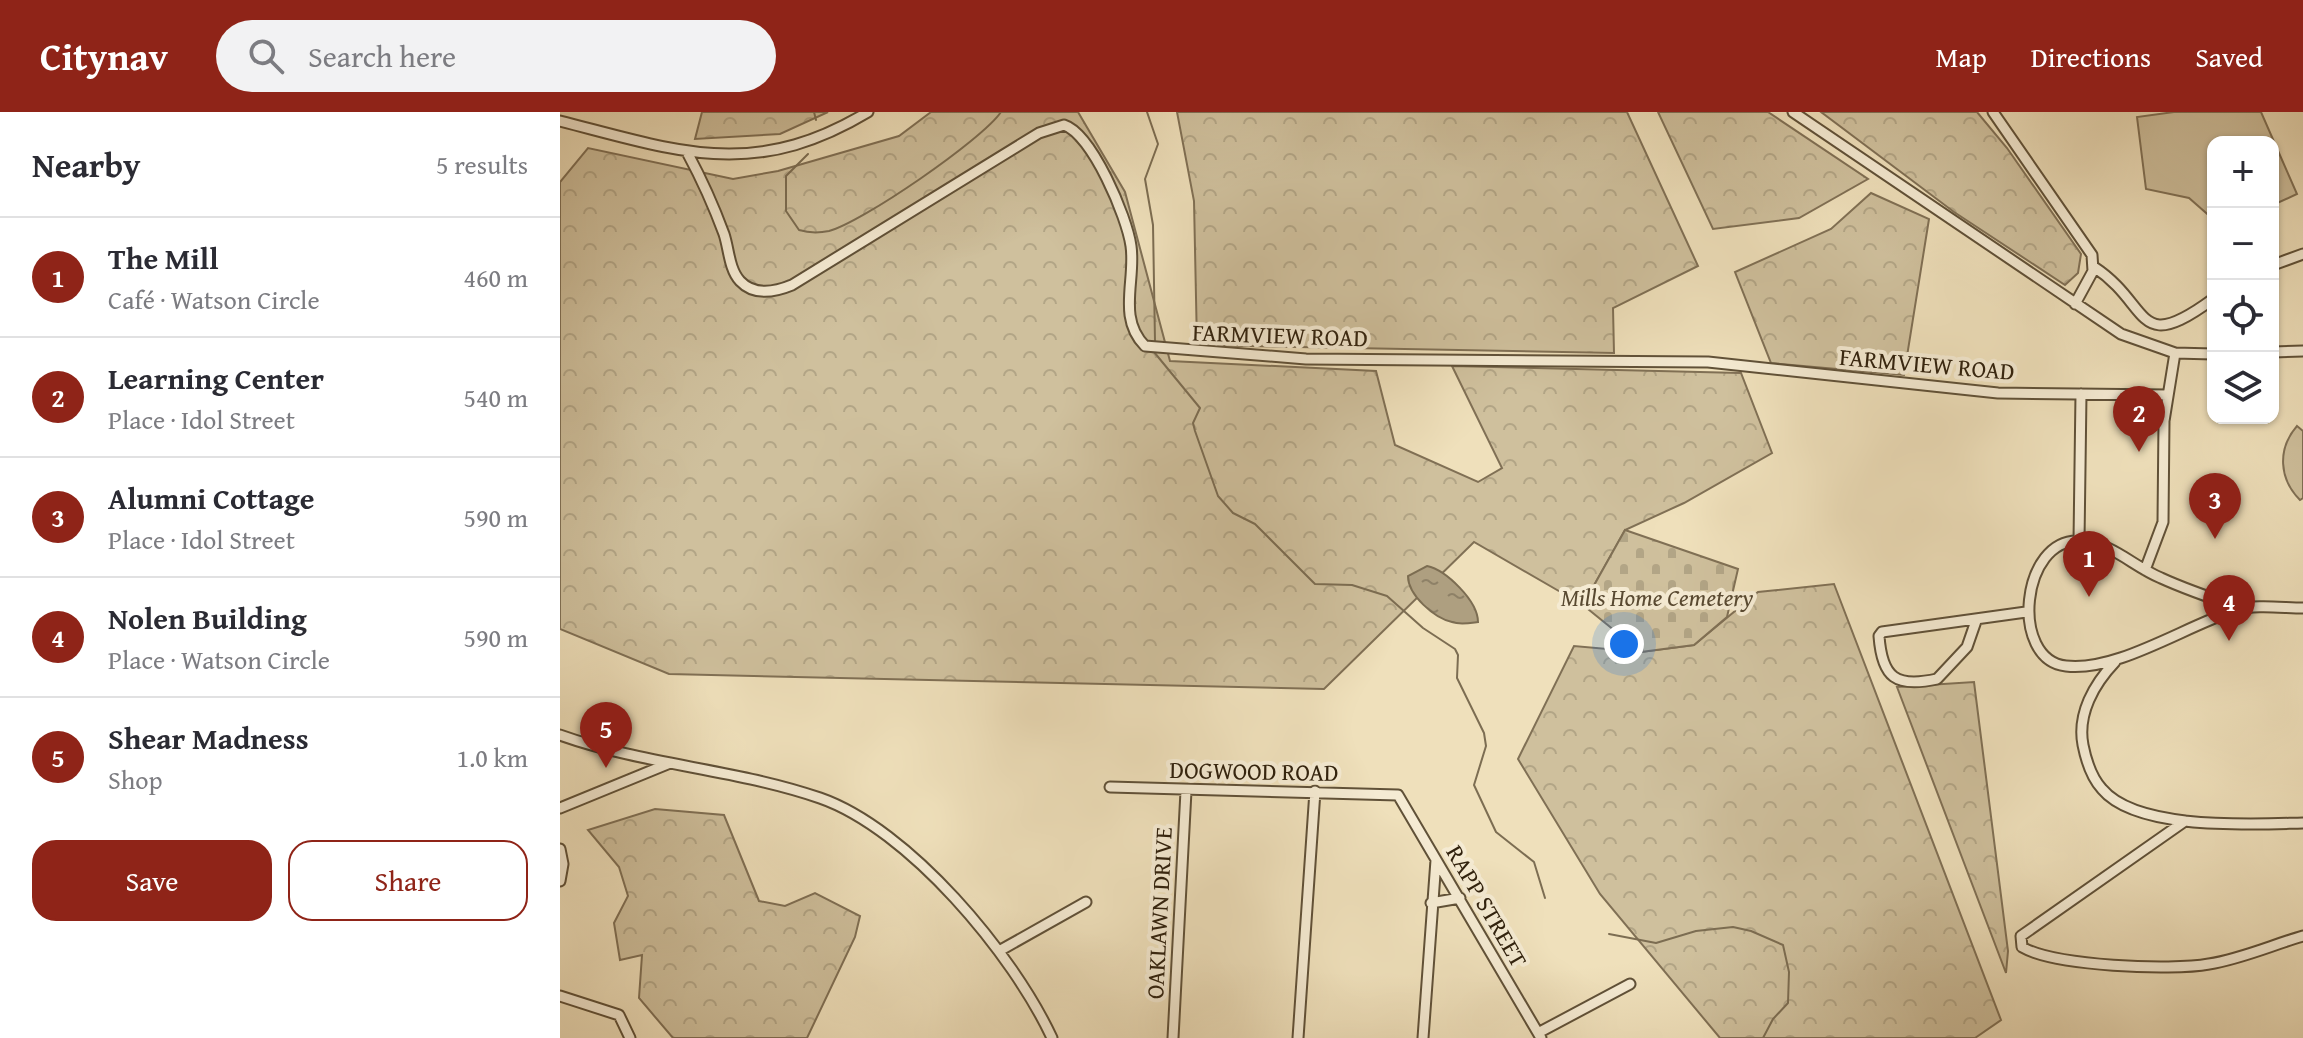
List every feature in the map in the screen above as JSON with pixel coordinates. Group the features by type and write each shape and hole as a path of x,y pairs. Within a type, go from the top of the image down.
{"street":[{"path":"560,121 688,154 725,157 760,152 821,135 868,112"},
{"path":"1793,112 2134,341 2175,353 2207,354"},
{"path":"1993,112 2084,239 2094,267 2116,283 2142,316 2158,325 2183,321 2207,303"},
{"name":"FARMVIEW ROAD","path":"688,154 724,235 735,274 747,287 773,291 792,285 1055,126 1072,128 1085,139 1120,211 1131,247 1128,304 1133,328 1141,341 1156,348 1306,359 1708,362 1984,392 2168,395"},
{"path":"2279,263 2303,254"},
{"path":"2075,304 2094,267"},
{"path":"2279,352 2303,348"},
{"path":"2145,570 2163,522 2164,421 2175,353"},
{"path":"2079,541 2081,394"},
{"path":"2241,608 2145,570 2111,548 2079,541 2060,544 2047,555 2034,581 2026,612 2042,652 2059,665 2115,662 2147,645 2241,608 2303,608"},
{"path":"1976,621 1967,647 1954,665 1937,679 1902,681 1889,674 1880,645 1882,632 2026,612"},
{"path":"2115,662 2093,692 2082,723 2082,740 2092,775 2102,790 2125,805 2185,821 2303,823"},
{"path":"560,735 817,797 870,822 941,886 999,951 1030,994 1052,1038"},
{"path":"560,808 670,763"},
{"name":"DOGWOOD ROAD","path":"1110,787 1398,795"},
{"name":"OAKLAWN DRIVE","path":"1173,1038 1186,791"},
{"path":"1298,1038 1315,791"},
{"name":"RAPP STREET","path":"1398,795 1540,1036"},
{"path":"2185,821 2021,936 2022,947 2047,956 2171,968 2210,964 2303,936"},
{"path":"560,849 563,864 560,881"},
{"path":"1423,1038 1436,860"},
{"path":"1431,903 1460,898"},
{"path":"999,951 1086,902"},
{"path":"1540,1036 1630,984"},
{"path":"560,996 619,1015 630,1038"}],"green space":[{"path":"702,112 828,112 780,134 695,139"},
{"path":"931,112 1078,112 1125,192 1170,361 1376,371 1395,445 1478,482 1502,468 1452,366 1741,373 1772,453 1684,503 1625,530 1583,605 1474,542 1324,689 669,674 560,629 560,182 588,148 733,179 778,171 899,136"},
{"path":"1177,112 1627,112 1698,266 1613,308 1614,353 1197,345 1194,201"},
{"path":"1658,112 1768,112 1868,179 1799,218 1713,229"},
{"path":"1821,112 1977,112 2007,148 2081,254 2078,273 2065,285 1954,212"},
{"path":"2174,112 2261,112 2272,136 2207,136 2207,214 2189,198 2146,189 2137,117"},
{"path":"2279,153 2297,194 2279,202"},
{"path":"1871,193 1929,219 1904,375 1771,363 1735,272 1831,229"},
{"path":"2297,426 2303,431 2303,498 2300,500 2288,483 2283,464 2286,444"},
{"name":"Mills Home Cemetery","path":"1625,530 1738,569 1727,617 1694,645 1641,652 1583,605"},
{"path":"1834,584 2001,1020 1975,1038 1720,1038 1600,894 1518,759 1574,646 1641,652 1694,645 1758,592"},
{"path":"1974,682 2008,951 2006,973 1897,687"},
{"path":"655,809 724,815 759,901 785,906 815,893 860,916 855,937 807,1038 673,1038 639,998 642,955 620,960 614,923 628,896 619,867 588,830"}],"water":[{"path":"1427,566 1443,573 1460,588 1473,605 1478,622 1462,624 1445,620 1423,605 1412,591 1408,576"}],"waterway":[{"path":"814,112 816,120"},
{"path":"808,154 786,176 786,211 799,230 829,231 867,213 920,179 971,141 1001,112"},
{"path":"1147,112 1158,144 1145,179 1153,225 1155,341"},
{"path":"1154,352 1200,408 1193,423 1195,431 1218,496 1233,513 1255,524 1315,584 1352,585 1387,596 1423,628 1455,649 1458,655 1457,678 1484,733 1486,746 1474,785 1496,832 1534,862 1545,898"},
{"path":"1609,934 1656,943 1696,931 1733,927 1783,945 1789,972 1788,1003 1773,1019 1763,1038"}],"place":[{"name":"Learning Center","path":"2139,452"},
{"name":"Alumni Cottage","path":"2215,539"},
{"name":"The Mill","path":"2089,597"},
{"name":"Nolen Building","path":"2229,641"},
{"name":"Shear Madness","path":"606,768"}]}
